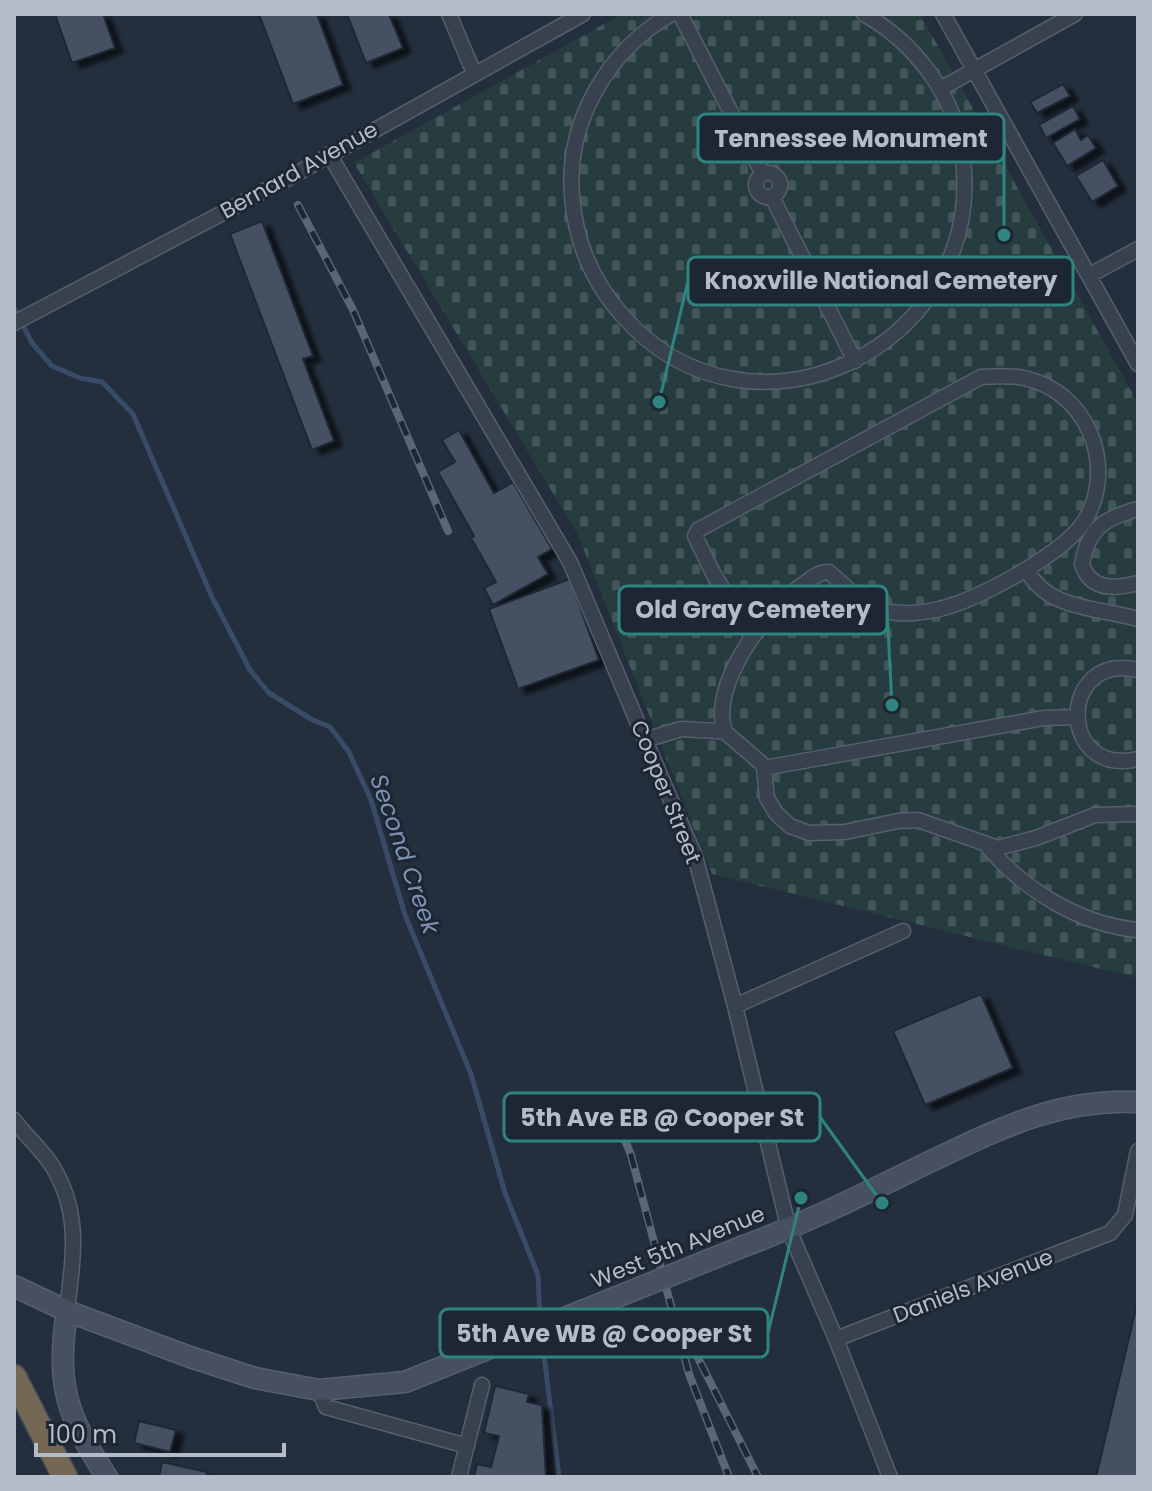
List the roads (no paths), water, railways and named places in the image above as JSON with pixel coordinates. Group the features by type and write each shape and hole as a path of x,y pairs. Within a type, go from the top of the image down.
{"highway":[{"path":"14,1377 65,1477"}],"street":[{"path":"449,14 474,73"},
{"name":"Bernard Avenue","path":"14,323 583,14"},
{"path":"671,14 638,38 605,74 583,118 572,166 573,214 583,250 598,283 620,313 646,339 688,364 711,373 784,381 833,371 892,338 923,307 946,270 961,229 965,201 963,157 953,115 923,64 903,42 864,14"},
{"path":"680,14 763,174 773,174 779,181 779,190 772,197 855,361"},
{"path":"943,14 1138,364"},
{"path":"940,89 1075,14"},
{"name":"Cooper Street","path":"329,154 570,562 695,856 789,1230 890,1477"},
{"path":"1090,275 1138,249"},
{"path":"752,637 713,573 695,536 698,530 981,377 1010,376 1035,381 1067,399 1085,420 1096,447 1099,468 1082,564 1092,581 1102,586 1121,588 1138,583"},
{"path":"1138,509 1087,529 1026,569 952,606 902,613 878,609 824,571 786,598 752,637 723,699 721,723 725,732 764,768 767,798 784,822 798,830 833,833 918,820 968,836 988,847 1016,876 1066,907 1098,923 1138,930"},
{"path":"1026,569 1046,594 1090,611 1138,619"},
{"path":"1138,670 1121,667 1106,670 1093,678 1083,689 1076,717 1079,732 1087,745 1098,754 1127,762 1138,759"},
{"path":"764,768 1044,718 1076,717"},
{"path":"645,740 681,729 725,732"},
{"path":"988,847 1010,846 1095,815 1138,814"},
{"path":"735,1006 903,931"},
{"name":"West 5th Avenue","path":"14,1286 67,1311 242,1374 319,1390 405,1382 789,1230 1022,1120 1076,1105 1106,1101 1138,1102"},
{"path":"14,1120 49,1161 70,1205 75,1228 63,1340 64,1393 88,1449 107,1477"},
{"name":"Daniels Avenue","path":"836,1339 1110,1233 1125,1215 1138,1151"},
{"path":"459,1477 482,1385"},
{"name":"West 5th Avenue","path":"319,1390 326,1407 467,1446"}],"waterway":[{"name":"Second Creek","path":"14,308 32,343 52,366 80,378 102,382 133,414 212,597 250,670 269,693 330,727 349,752 371,800 405,915 471,1074 505,1193 538,1275 540,1321"},
{"name":"Second Creek","path":"541,1331 559,1477"}],"railway":[{"path":"298,205 353,310 448,531"},
{"path":"608,1098 631,1155 689,1374 729,1477"},
{"path":"687,1336 758,1477"}],"place":[{"name":"Tennessee Monument","path":"1004,235"},
{"name":"Knoxville National Cemetery","path":"659,402"},
{"name":"Old Gray Cemetery","path":"892,705"},
{"name":"5th Ave WB @ Cooper St","path":"801,1198"},
{"name":"5th Ave EB @ Cooper St","path":"882,1203"}]}
